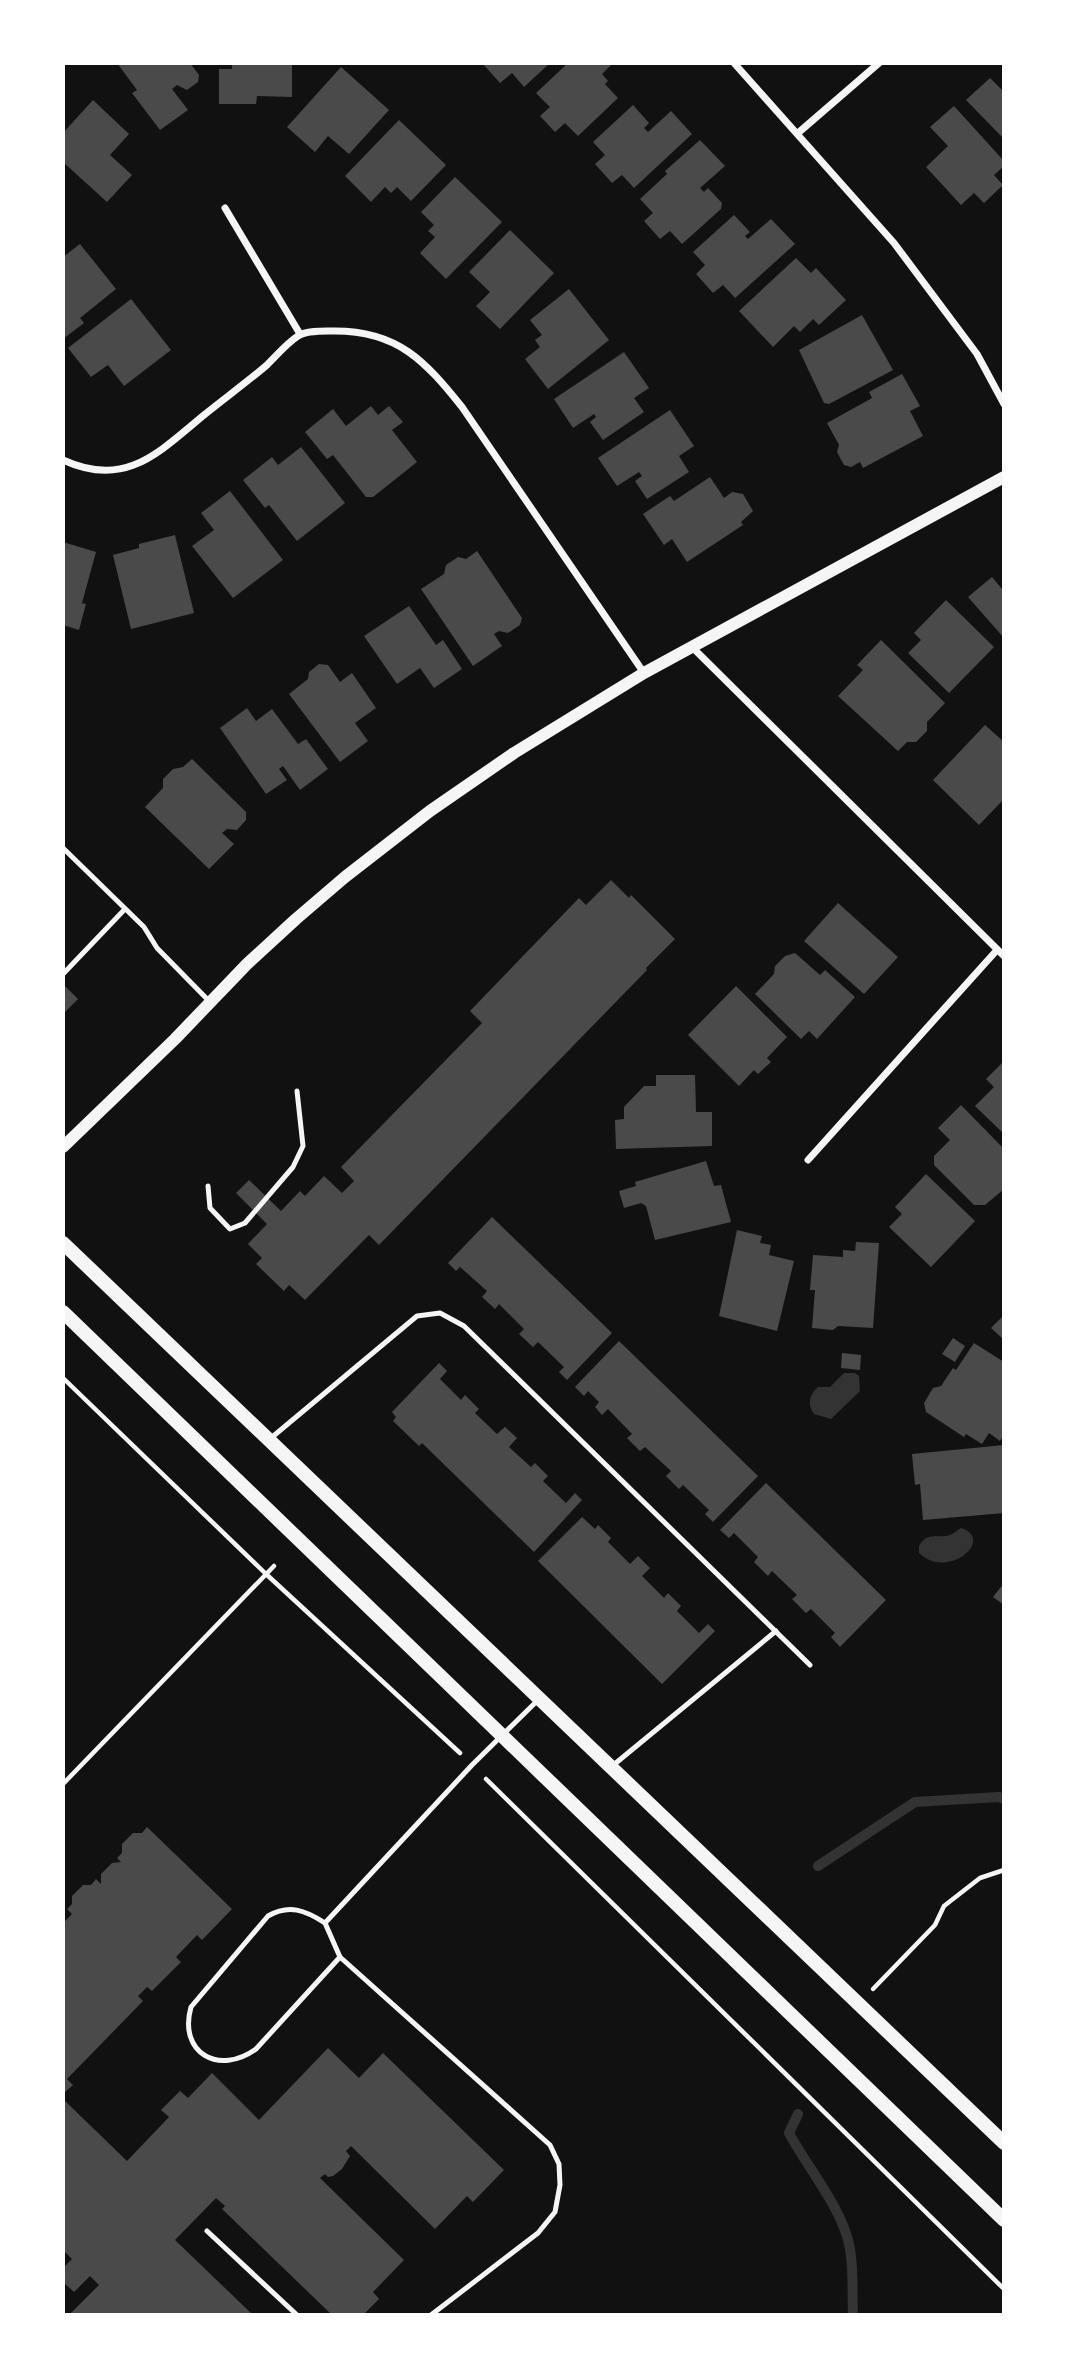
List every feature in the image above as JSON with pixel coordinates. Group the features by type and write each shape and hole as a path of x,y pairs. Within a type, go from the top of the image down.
{"main road":[{"path":"63,1243 1004,2143"},
{"path":"63,1312 1004,2220"}],"street":[{"path":"734,63 894,243 977,354 1004,404"},
{"path":"798,133 879,63"},
{"path":"225,208 300,334"},
{"path":"63,460 100,471 127,468 150,458 264,367 300,334 352,331 381,336 409,351 440,379 462,407 644,673"},
{"path":"63,1147 211,1003 247,964 296,919 430,811 526,746 644,673 1004,477"},
{"path":"693,648 1004,956"},
{"path":"808,1160 997,950"}],"lane":[{"path":"63,848 144,927 157,948 211,1003"},
{"path":"63,974 125,908"},
{"path":"208,1186 210,1208 230,1229 245,1223 293,1167 303,1146 297,1091"},
{"path":"268,1440 416,1316 440,1313 464,1326 810,1665"},
{"path":"611,1768 776,1631"},
{"path":"325,1923 472,1765 539,1699"},
{"path":"340,1957 256,2049 243,2059 227,2062 209,2058 193,2043 188,2032 191,2007 268,1916 281,1909 308,1912 325,1923 340,1957 550,2145 559,2164 560,2185 555,2213 538,2233 431,2315"},
{"path":"207,2231 297,2315"}],"path":[{"path":"63,1378 267,1574 472,1765 1004,2289"},
{"path":"63,1784 274,1566"},
{"path":"858,2003 889,1975 935,1925 944,1906 980,1878 1004,1870"}],"shaded area":[{"path":"844,1373 855,1373 859,1376 860,1391 831,1419 814,1414 810,1403 813,1393 818,1387 830,1387"},
{"path":"961,1528 970,1533 973,1540 971,1548 964,1555 943,1562 931,1560 919,1553 919,1546 927,1538 949,1535"}],"building":[{"path":"117,63 190,63 199,75 198,82 187,90 177,85 172,89 188,110 160,130 132,93 137,90"},
{"path":"232,63 292,63 292,97 257,96 256,104 219,104 219,69 232,69"},
{"path":"484,63 550,63 524,87 512,73 500,83"},
{"path":"568,63 613,63 602,74 608,81 605,84 618,98 578,136 565,123 555,132 540,116 550,107 536,93"},
{"path":"341,67 389,110 349,154 328,136 315,152 287,127"},
{"path":"990,78 1004,92 1004,139 966,100"},
{"path":"93,100 129,134 110,155 132,175 107,202 63,162 63,133"},
{"path":"633,105 649,123 644,128 648,132 671,111 692,134 634,188 622,175 612,183 595,164 605,155 593,142"},
{"path":"954,106 1004,161 1004,166 994,175 1003,185 984,203 974,193 961,205 926,167 948,146 930,127"},
{"path":"399,120 446,165 411,201 397,187 391,193 385,187 371,202 345,176"},
{"path":"700,140 725,166 700,188 704,192 708,188 722,203 721,209 682,244 670,231 660,239 644,221 653,213 640,199 667,174 665,171"},
{"path":"455,177 502,222 446,279 420,253 435,237 428,231 434,225 421,212"},
{"path":"734,215 750,232 745,236 748,239 771,219 795,244 735,298 723,285 713,293 696,274 705,265 693,252"},
{"path":"510,230 554,273 500,329 476,306 490,292 469,272"},
{"path":"80,244 116,289 80,318 84,323 63,339 63,257"},
{"path":"796,258 811,273 816,268 846,300 819,325 813,319 800,332 794,326 773,347 739,311"},
{"path":"569,289 609,340 548,389 525,359 540,347 535,340 542,335 530,320"},
{"path":"131,299 171,350 124,386 108,365 91,377 68,348"},
{"path":"862,315 893,370 829,404 824,403 799,350"},
{"path":"624,352 649,388 634,398 644,412 603,440 590,422 596,417 594,414 573,428 554,399"},
{"path":"902,374 920,406 910,411 923,436 863,468 860,462 851,467 844,465 837,452 839,445 827,423 872,398 869,392"},
{"path":"371,406 378,415 389,406 403,422 392,430 417,462 373,497 366,497 333,455 327,459 305,432 333,409 346,426"},
{"path":"670,410 694,446 679,456 689,472 647,499 635,481 642,476 639,472 617,486 598,458"},
{"path":"301,447 345,503 297,541 269,505 265,508 243,480 272,457 278,465"},
{"path":"710,477 724,498 732,492 743,494 753,511 741,522 743,525 687,562 672,539 664,545 643,514 670,496 674,501"},
{"path":"230,491 283,560 233,598 192,546 214,530 201,513"},
{"path":"175,535 194,613 131,629 113,555 139,548 139,544"},
{"path":"63,542 96,552 82,603 86,604 79,630 63,625"},
{"path":"477,551 522,618 520,625 508,633 499,631 494,634 502,646 473,666 421,589 444,574 446,565 458,557 466,559"},
{"path":"992,577 1004,588 1004,638 968,597"},
{"path":"946,600 994,647 949,693 908,653 921,640 914,633"},
{"path":"409,606 436,645 443,640 462,669 434,688 420,668 397,684 364,636"},
{"path":"881,640 945,703 927,722 927,731 916,742 907,742 898,751 838,696 863,670 857,665"},
{"path":"319,664 328,665 340,682 352,673 376,708 355,723 368,741 340,762 289,694 308,679 309,672"},
{"path":"247,708 256,721 272,709 298,744 306,739 328,769 300,790 283,766 279,769 287,780 266,794 220,728"},
{"path":"985,725 1004,742 1004,799 979,825 933,780"},
{"path":"192,759 246,812 246,820 237,830 227,829 222,833 234,844 209,869 145,807 163,788 163,779 173,769 183,767"},
{"path":"611,880 629,898 631,895 675,939 379,1245 369,1235 305,1300 289,1285 284,1291 256,1264 262,1258 248,1244 267,1224 236,1193 249,1180 281,1211 300,1191 305,1196 324,1176 342,1193 354,1181 341,1167 482,1023 470,1011 579,898 586,905"},
{"path":"838,903 898,957 864,994 804,941"},
{"path":"795,953 820,975 825,970 855,997 817,1039 809,1031 801,1039 755,994 774,974 775,966 785,956"},
{"path":"63,984 78,999 63,1014"},
{"path":"736,986 787,1037 767,1058 771,1062 758,1074 754,1070 739,1086 688,1035"},
{"path":"1004,1061 1004,1134 975,1106 994,1087 986,1079"},
{"path":"656,1075 695,1075 696,1112 712,1112 712,1146 616,1149 615,1120 624,1119 624,1107 644,1086 656,1086"},
{"path":"961,1105 1004,1149 1004,1189 985,1205 974,1205 934,1165 934,1156 950,1140 938,1128"},
{"path":"706,1161 714,1186 721,1185 731,1222 655,1240 646,1206 641,1203 624,1208 619,1191 636,1186 635,1182"},
{"path":"926,1174 975,1221 931,1267 889,1227 902,1214 895,1207"},
{"path":"492,1217 612,1333 567,1380 559,1372 564,1367 538,1342 533,1347 519,1334 524,1329 499,1304 495,1309 482,1297 487,1291 460,1267 456,1271 448,1263"},
{"path":"737,1230 762,1236 760,1243 771,1245 769,1255 794,1261 777,1331 719,1316"},
{"path":"856,1242 879,1243 873,1328 812,1328 815,1290 810,1290 813,1255 843,1257 843,1250 855,1251"},
{"path":"1004,1315 1004,1340 991,1328"},
{"path":"953,1338 965,1346 955,1362 942,1354"},
{"path":"619,1341 758,1476 713,1522 705,1514 709,1510 683,1485 679,1489 666,1476 671,1471 645,1447 640,1451 627,1438 632,1434 608,1409 602,1415 595,1407 599,1402 588,1391 584,1396 575,1387"},
{"path":"974,1343 1004,1362 1004,1435 1000,1441 989,1433 982,1444 966,1434 964,1437 926,1412 924,1403 933,1388 941,1386 953,1368 956,1370"},
{"path":"842,1353 861,1355 860,1370 841,1368"},
{"path":"439,1363 447,1371 440,1379 461,1400 465,1395 479,1409 475,1413 497,1434 505,1427 517,1438 509,1447 531,1467 535,1463 548,1476 543,1481 566,1503 575,1493 582,1500 534,1552 422,1443 419,1446 393,1421 396,1417 392,1412"},
{"path":"1004,1445 1004,1513 923,1520 920,1484 915,1485 912,1454"},
{"path":"766,1483 886,1600 840,1647 831,1637 835,1633 811,1609 806,1613 792,1599 797,1595 772,1571 768,1576 754,1562 758,1557 734,1533 729,1538 720,1530"},
{"path":"582,1517 595,1529 598,1525 611,1538 608,1542 630,1564 638,1556 650,1568 642,1576 664,1598 668,1593 681,1606 677,1611 699,1633 708,1624 715,1631 662,1684 538,1561"},
{"path":"1004,1583 1004,1605 993,1597"},
{"path":"147,1827 232,1909 202,1940 197,1935 176,1957 181,1962 152,1991 147,1987 138,1996 143,2001 67,2079 73,2085 63,2094 63,1923 72,1914 67,1909 72,1904 72,1896 83,1885 91,1885 96,1879 101,1884 101,1874 112,1863 121,1862 117,1858 122,1853 122,1844 133,1833 142,1833"},
{"path":"328,2048 359,2078 383,2053 504,2170 473,2202 467,2196 435,2229 351,2146 346,2151 350,2156 342,2169 333,2176 328,2177 325,2174 320,2178 404,2260 373,2292 379,2299 363,2315 332,2315 222,2209 225,2206 216,2198 175,2240 253,2315 69,2315 99,2285 90,2276 74,2292 63,2282 63,2268 72,2259 63,2250 63,2099 127,2161 169,2117 161,2110 180,2091 188,2098 212,2073 259,2120"}],"waterway":[{"path":"818,1866 915,1802 999,1797 1004,1799"},
{"path":"798,2114 789,2133 839,2216 849,2244 853,2315"}]}
